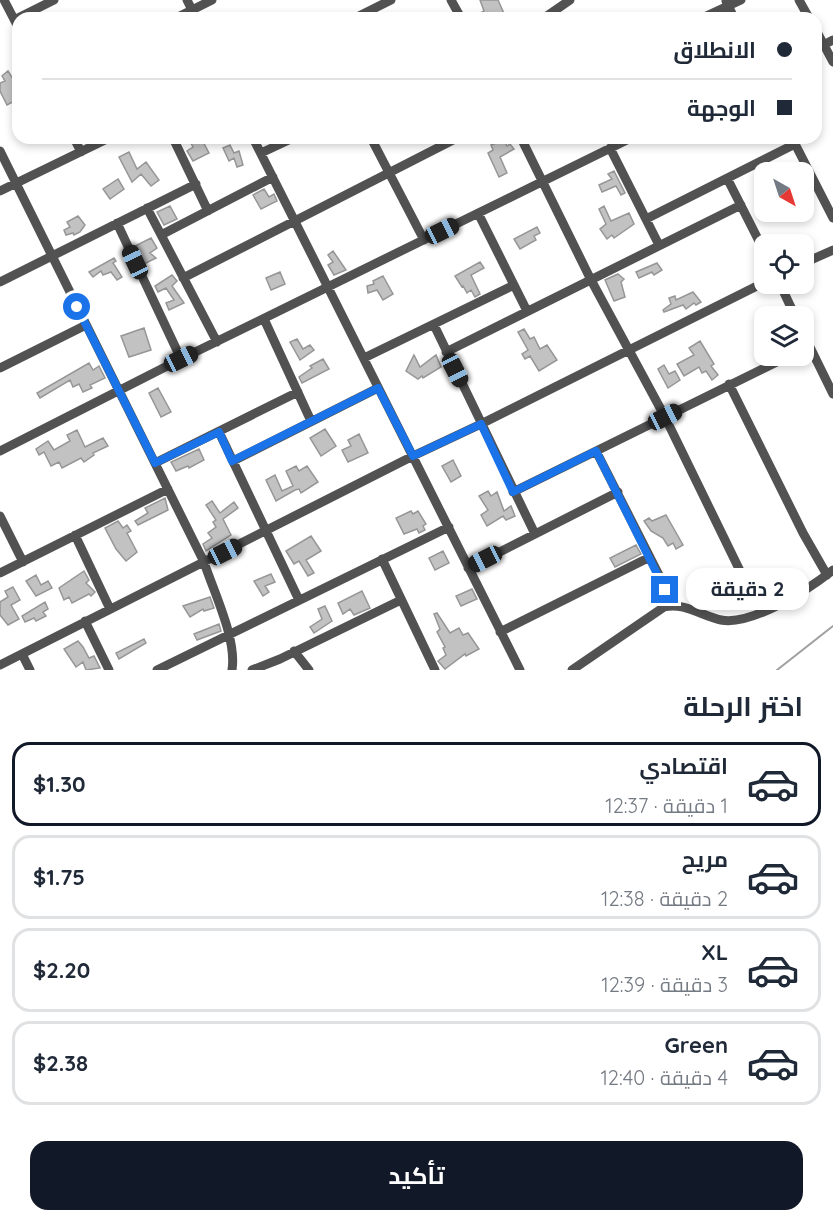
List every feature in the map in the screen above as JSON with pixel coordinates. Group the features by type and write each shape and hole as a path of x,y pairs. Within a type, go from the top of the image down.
{"street":[{"path":"4,0 12,13"},
{"path":"33,12 54,0"},
{"path":"197,12 212,0"},
{"path":"371,4 391,0"},
{"path":"553,12 570,0"},
{"path":"712,12 727,3 741,0"},
{"path":"824,45 833,62"},
{"path":"77,144 81,152"},
{"path":"0,191 97,144"},
{"path":"176,144 208,211"},
{"path":"256,144 520,670"},
{"path":"261,153 280,144"},
{"path":"374,144 424,240"},
{"path":"183,278 445,144"},
{"path":"524,144 591,280 665,417 744,579 763,611"},
{"path":"0,451 181,359 619,144"},
{"path":"646,219 728,180 789,144"},
{"path":"796,144 833,218"},
{"path":"610,148 659,245"},
{"path":"0,152 204,562 229,634 232,670"},
{"path":"161,235 273,177"},
{"path":"728,180 756,234"},
{"path":"0,282 196,184"},
{"path":"446,352 741,205"},
{"path":"147,208 217,342"},
{"path":"478,213 526,311"},
{"path":"117,224 181,359"},
{"path":"814,259 833,250"},
{"path":"364,358 514,285"},
{"path":"0,665 413,456 754,288"},
{"path":"264,319 311,422"},
{"path":"0,368 86,325"},
{"path":"434,325 535,534"},
{"path":"814,361 833,394"},
{"path":"513,492 768,366"},
{"path":"572,670 664,607 682,607 721,620 741,620 799,593 830,573 802,533 729,384"},
{"path":"232,461 378,388"},
{"path":"155,463 298,392"},
{"path":"219,432 299,600"},
{"path":"596,451 661,579 671,606"},
{"path":"0,573 168,489"},
{"path":"468,568 618,492"},
{"path":"0,516 23,561"},
{"path":"157,670 449,526"},
{"path":"75,535 110,609"},
{"path":"500,632 650,557"},
{"path":"382,559 435,670"},
{"path":"252,670 401,600"},
{"path":"86,621 109,670"},
{"path":"294,651 309,670"},
{"path":"22,654 30,670"}],"building":[{"path":"480,0 498,0 503,12 482,12 484,11"},
{"path":"8,71 12,77 12,102 7,105 0,91 0,83 5,81 2,76"},
{"path":"191,144 204,144 209,153 193,161 187,151 193,147"},
{"path":"506,144 507,146 510,144 514,149 500,157 507,173 499,177 488,153 493,150 491,145"},
{"path":"230,145 234,153 239,151 243,165 237,167 234,158 229,161 223,148"},
{"path":"129,152 137,169 146,162 159,180 151,186 141,174 132,182 119,157"},
{"path":"614,171 625,193 621,195 616,186 602,192 599,185 612,179 608,174"},
{"path":"118,179 124,189 110,199 103,189"},
{"path":"264,189 269,197 274,194 277,201 261,209 253,195"},
{"path":"170,206 177,219 164,225 157,212"},
{"path":"604,206 611,221 629,213 634,224 614,238 612,235 607,239 600,229 606,224 599,209"},
{"path":"78,216 85,225 80,232 66,235 64,230 70,227 67,222"},
{"path":"537,227 540,233 534,236 536,240 520,249 514,239"},
{"path":"151,238 157,248 150,253 156,258 144,264 135,246"},
{"path":"333,251 346,270 334,275 328,265 333,262 328,255"},
{"path":"114,258 116,261 113,263 122,277 117,280 111,272 103,275 101,271 93,277 89,272"},
{"path":"480,262 484,268 471,275 480,294 475,297 471,290 467,293 455,276"},
{"path":"657,263 662,270 654,275 652,272 639,278 636,272"},
{"path":"280,272 285,284 271,290 266,278"},
{"path":"618,274 624,279 621,282 625,297 614,301 605,280"},
{"path":"172,275 177,281 172,286 184,303 169,310 166,303 174,300 166,288 158,292 155,286"},
{"path":"383,276 393,294 383,300 377,290 368,293 367,286 374,284 373,281"},
{"path":"693,292 701,302 696,305 694,303 686,309 683,305 664,312 663,310 671,304 669,298 675,296 676,300"},
{"path":"144,328 151,350 129,357 121,336"},
{"path":"524,329 530,339 534,337 540,349 547,345 557,360 539,371 530,356 525,359 522,354 528,350 518,332"},
{"path":"297,339 303,349 310,345 314,350 300,360 290,342"},
{"path":"700,341 714,364 711,366 718,375 712,380 706,371 702,373 699,367 684,376 677,364 694,355 689,348"},
{"path":"414,355 420,367 436,355 441,367 418,379 406,371"},
{"path":"323,359 329,369 302,383 299,377 312,368 310,366"},
{"path":"89,363 93,370 99,366 105,378 90,385 92,388 83,392 79,384 73,387 70,380 40,398 37,393"},
{"path":"664,365 669,374 675,371 680,380 668,388 658,369"},
{"path":"158,388 171,412 161,417 149,393"},
{"path":"325,429 336,446 321,456 310,438"},
{"path":"77,430 85,447 103,438 108,446 93,453 94,455 84,462 81,458 62,468 59,462 51,466 44,452 39,455 36,449 48,441 54,450 70,441 67,435"},
{"path":"359,434 368,453 348,462 342,450 351,446 348,440"},
{"path":"199,449 204,460 189,468 188,466 176,471 171,462"},
{"path":"453,460 461,476 451,482 442,466"},
{"path":"296,466 299,471 307,466 318,482 301,493 299,489 295,490 276,501 266,480 275,475 282,491 293,486 286,471"},
{"path":"488,491 491,496 497,492 504,511 511,506 515,516 506,520 503,516 487,526 481,515 488,510 479,496"},
{"path":"165,498 168,510 138,525 135,521 148,513 145,508"},
{"path":"212,501 220,513 234,502 238,508 223,519 231,535 206,551 203,544 212,538 208,533 216,527 213,522 216,520 206,505"},
{"path":"411,511 413,514 418,511 426,524 423,526 425,530 419,533 417,529 404,534 396,518"},
{"path":"666,515 683,545 676,549 673,543 668,546 663,538 651,531 644,521 649,518 652,521"},
{"path":"118,521 123,528 127,525 131,531 127,533 137,552 126,561 116,549 105,528"},
{"path":"311,536 321,551 306,560 314,573 308,576 299,561 294,564 286,551"},
{"path":"636,545 641,554 615,567 610,558"},
{"path":"443,551 449,563 435,570 429,558"},
{"path":"84,571 89,580 86,583 95,592 91,596 89,594 72,603 69,597 64,600 59,588"},
{"path":"271,574 275,582 265,586 269,592 263,596 254,581"},
{"path":"36,575 41,585 48,581 52,588 36,596 26,581"},
{"path":"13,587 20,600 11,605 19,619 8,625 0,615 0,602 8,597 5,591"},
{"path":"472,589 477,599 461,606 456,596"},
{"path":"362,591 370,608 354,615 350,609 343,614 338,603"},
{"path":"210,597 214,608 204,611 203,609 190,617 183,606"},
{"path":"45,602 48,609 43,612 46,616 36,621 34,618 25,622 22,616"},
{"path":"325,606 332,621 314,633 310,627 322,619 318,609"},
{"path":"437,613 450,633 459,628 463,635 468,633 479,649 466,656 465,654 445,669 438,661 446,655 443,648 445,647 437,632 440,629 434,614"},
{"path":"219,624 221,631 197,640 194,634"},
{"path":"144,639 146,643 119,659 116,653"},
{"path":"78,641 89,658 94,656 100,668 86,670 83,662 76,667 64,649"}],"waterway":[{"path":"777,670 833,626"}],"route":[{"path":"77,307 155,463 219,432 232,461 378,388 413,456 481,424 513,492 596,451 665,590"}]}
